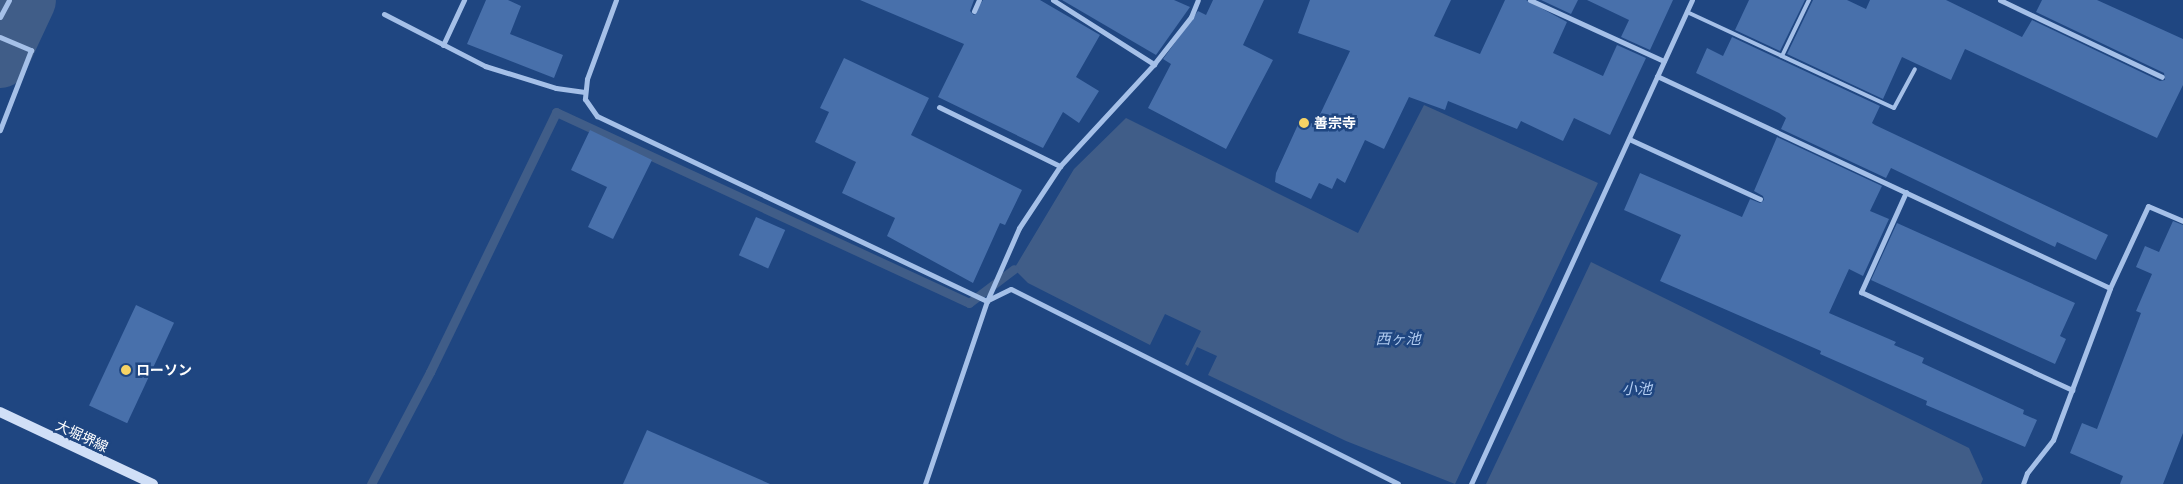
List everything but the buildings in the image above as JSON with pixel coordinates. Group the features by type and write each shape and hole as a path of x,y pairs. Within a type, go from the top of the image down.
{"main road":[{"name":"大堀堺線","path":"0,412 153,484"}],"street":[{"path":"0,17 9,0"},
{"path":"443,45 464,0"},
{"path":"616,0 587,79 584,99 597,116 987,301"},
{"path":"974,11 979,0"},
{"path":"1053,0 1154,64"},
{"path":"925,484 987,301 1019,228 1060,166 1154,64 1191,17 1198,0"},
{"path":"1530,0 1664,61"},
{"path":"1471,484 1692,0"},
{"path":"2000,0 2162,77"},
{"path":"384,14 485,66 556,88 585,92"},
{"path":"0,37 31,50 0,130"},
{"path":"1657,76 2110,288"},
{"path":"940,107 1060,166"},
{"path":"1628,139 1760,199"},
{"path":"1906,192 1861,292 2072,390"},
{"path":"2023,484 2027,473 2053,440 2110,288 2148,206 2183,221"},
{"path":"987,301 1011,289 1398,484"}],"lane":[{"path":"1782,56 1809,0"},
{"path":"1687,12 1894,108 1915,69"}],"water":[{"name":"西ヶ池","path":"1424,105 1598,183 1455,484 1346,441 1208,375 1217,356 1197,347 1188,366 1185,364 1201,331 1165,314 1150,345 1028,283 1014,269 1074,169 1126,118 1358,233"},
{"name":"小池","path":"1591,262 1969,448 1983,479 1981,484 1486,484"}],"waterway":[{"path":"0,60 28,0"},
{"path":"371,484 430,372 556,112 969,303 1014,269"}],"place":[{"name":"善宗寺","path":"1304,123"},
{"name":"ローソン","path":"126,370"}]}
